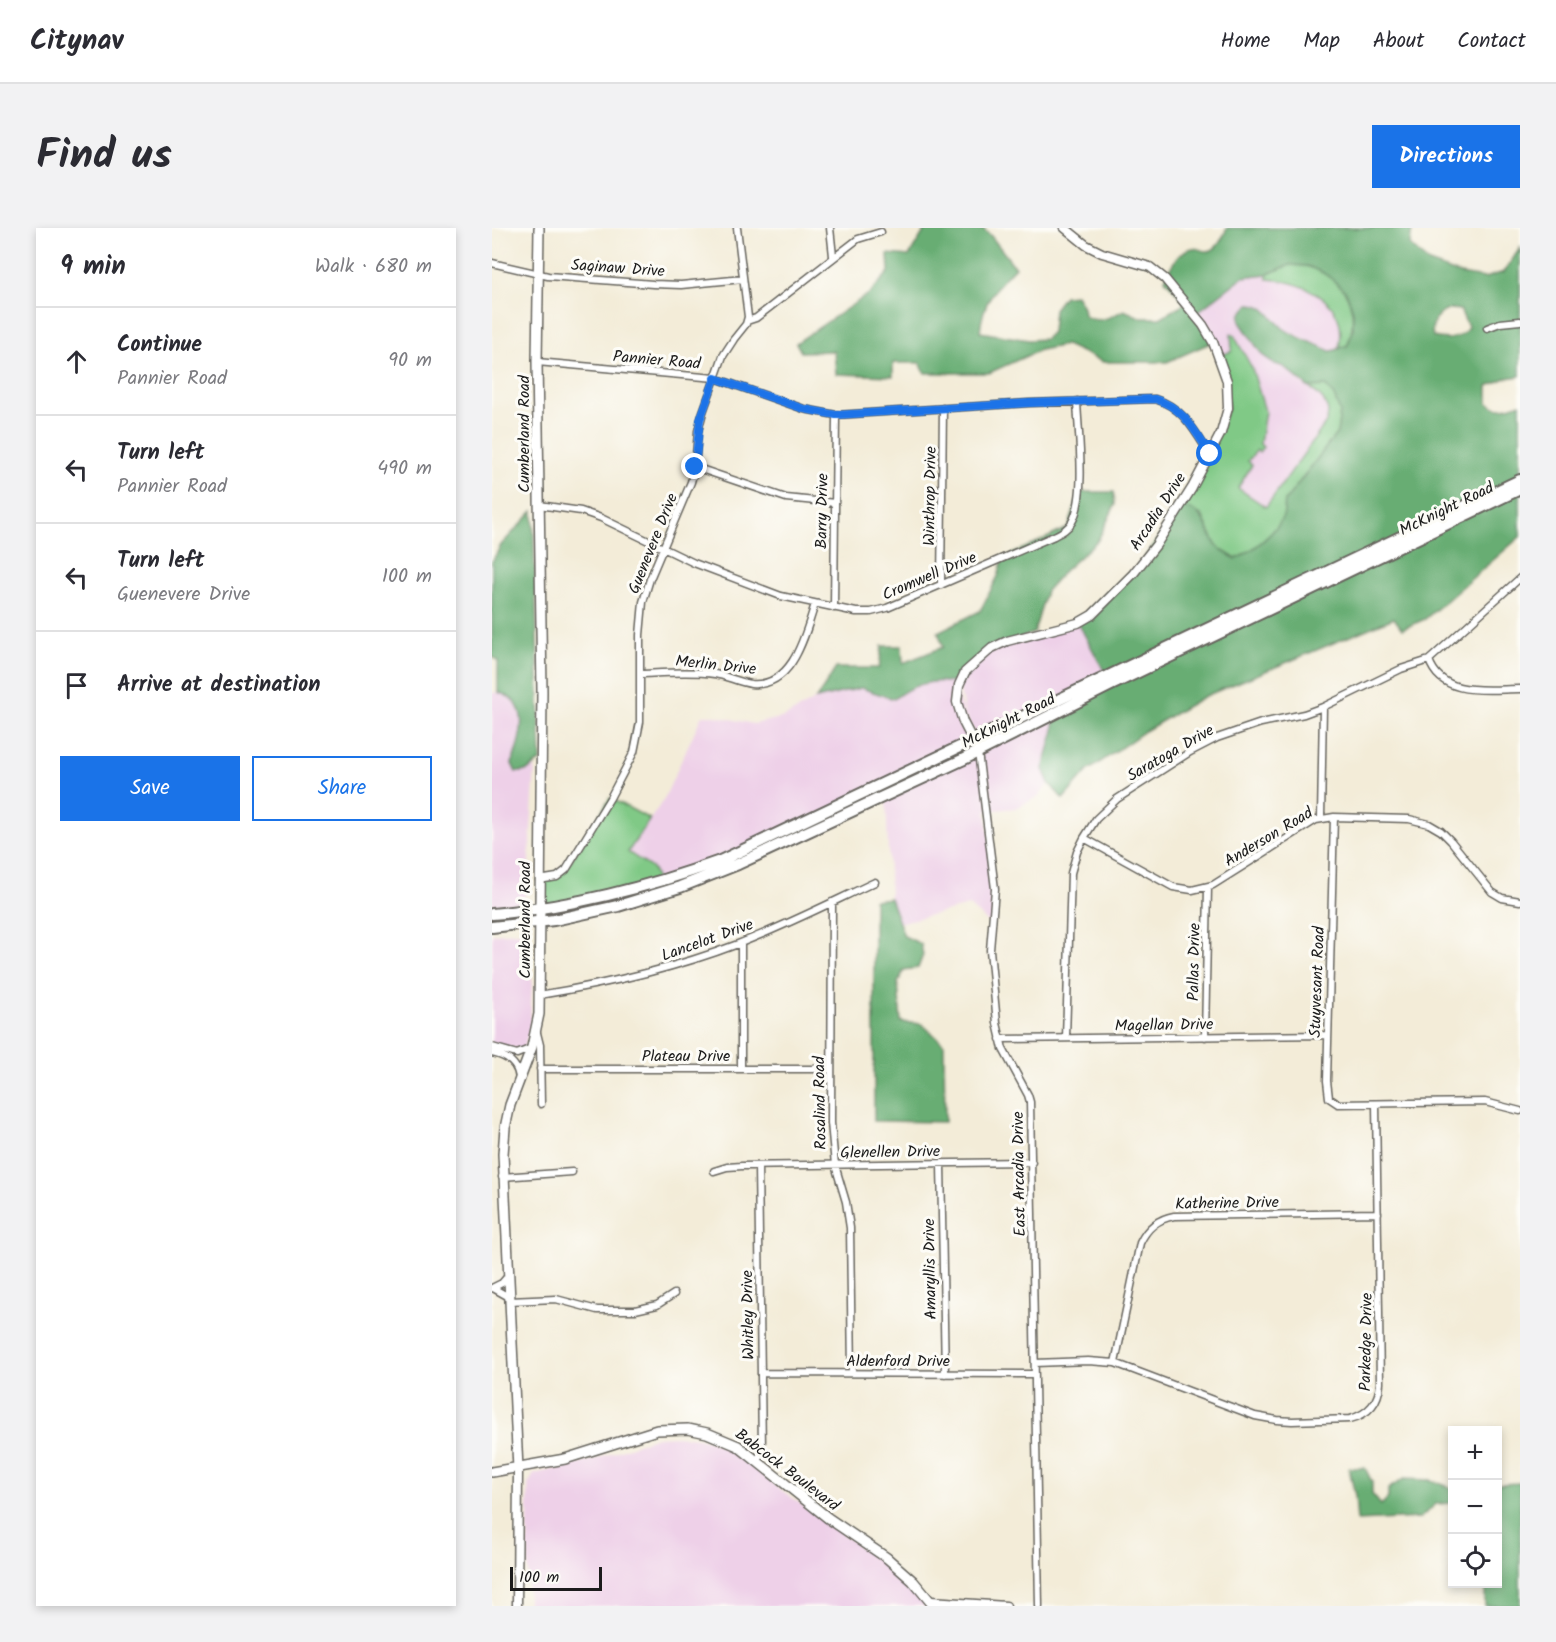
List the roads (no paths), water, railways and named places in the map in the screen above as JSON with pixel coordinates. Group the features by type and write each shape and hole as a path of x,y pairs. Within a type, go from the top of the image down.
{"highway":[{"name":"McKnight Road","path":"492,927 538,922 618,906 699,880 860,809 976,744 1520,480"},
{"name":"McKnight Road","path":"492,914 539,909 636,888 720,861 1111,685 1520,489"}],"main road":[{"name":"Cumberland Road","path":"518,1469 502,1177 505,1128 537,1031 539,995 542,650 537,362 539,228"},
{"name":"Babcock Boulevard","path":"492,1472 518,1469 580,1455 665,1428 688,1429 719,1437 738,1446 828,1518 896,1565 933,1604"}],"street":[{"path":"737,228 747,321 756,318 858,239 881,232"},
{"path":"830,228 834,256"},
{"name":"Arcadia Drive","path":"976,744 964,710 959,685 970,666 992,648 1018,637 1078,623 1092,615 1132,574 1156,545 1192,488 1210,454 1224,425 1228,408 1228,389 1222,364 1203,325 1157,272 1142,264 1094,249 1065,228"},
{"name":"Saginaw Drive","path":"492,263 538,273 662,285 743,279"},
{"name":"Guenevere Drive","path":"539,880 557,877 566,870 630,761 639,732 640,635 643,602 650,579 688,490 695,467 700,420 715,378 728,346 747,321"},
{"path":"1487,328 1500,323 1520,321"},
{"name":"Pannier Road","path":"537,362 715,378 804,409 836,415 1147,398 1162,401 1181,413 1210,454"},
{"name":"Cromwell Drive","path":"539,505 592,514 707,569 788,598 856,612 871,612 887,608 941,585 1068,528 1076,514 1080,492 1077,401"},
{"name":"Winthrop Drive","path":"941,585 943,408"},
{"name":"Barry Drive","path":"834,608 836,415"},
{"path":"695,467 786,498 835,503"},
{"name":"Saratoga Drive","path":"1066,1038 1070,878 1074,860 1096,819 1116,800 1208,743 1250,726 1323,708 1401,669 1429,660 1520,578"},
{"name":"Merlin Drive","path":"640,674 709,674 749,684 771,680 792,663 815,604"},
{"path":"1429,660 1435,673 1444,681 1457,687 1472,690 1520,689"},
{"path":"1321,818 1323,708"},
{"name":"East Arcadia Drive","path":"976,744 995,889 990,958 1000,1039 1030,1102 1039,1606"},
{"name":"Stuyvesant Road","path":"1334,817 1328,1035 1329,1098 1338,1104 1376,1104"},
{"name":"Anderson Road","path":"1084,838 1173,887 1192,890 1208,887 1321,818 1410,819 1429,824 1441,831 1492,892 1502,898 1520,901"},
{"name":"Lancelot Drive","path":"539,995 592,987 640,975 741,943 875,882"},
{"name":"Pallas Drive","path":"1205,1037 1208,887"},
{"name":"Rosalind Road","path":"832,902 831,1123 835,1165 846,1202 850,1228 852,1373"},
{"path":"741,943 741,1069"},
{"path":"537,1031 540,1045 541,1104"},
{"name":"Magellan Drive","path":"1000,1039 1328,1035"},
{"path":"492,1047 517,1054 532,1047"},
{"path":"492,1053 506,1057 514,1063 518,1070 519,1080"},
{"name":"Plateau Drive","path":"540,1069 831,1069"},
{"path":"1376,1104 1485,1101 1520,1111"},
{"name":"Parkedge Drive","path":"1035,1362 1088,1361 1115,1364 1265,1418 1292,1421 1344,1419 1359,1416 1374,1405 1380,1388 1376,1104"},
{"name":"Glenellen Drive","path":"714,1172 727,1167 758,1166 1032,1162"},
{"name":"Amaryllis Drive","path":"941,1164 945,1374"},
{"name":"Whitley Drive","path":"758,1166 762,1373 762,1448 758,1462"},
{"path":"502,1177 572,1172"},
{"name":"Katherine Drive","path":"1115,1364 1140,1243 1146,1232 1156,1222 1174,1216 1378,1213"},
{"path":"492,1288 502,1283 508,1276"},
{"path":"492,1288 509,1299 556,1299 597,1311 635,1310 657,1305 674,1294"},
{"name":"Aldenford Drive","path":"762,1373 1035,1374"},
{"name":"Cumberland Road","path":"517,1606 518,1469"},
{"path":"933,1604 1006,1606"}]}
